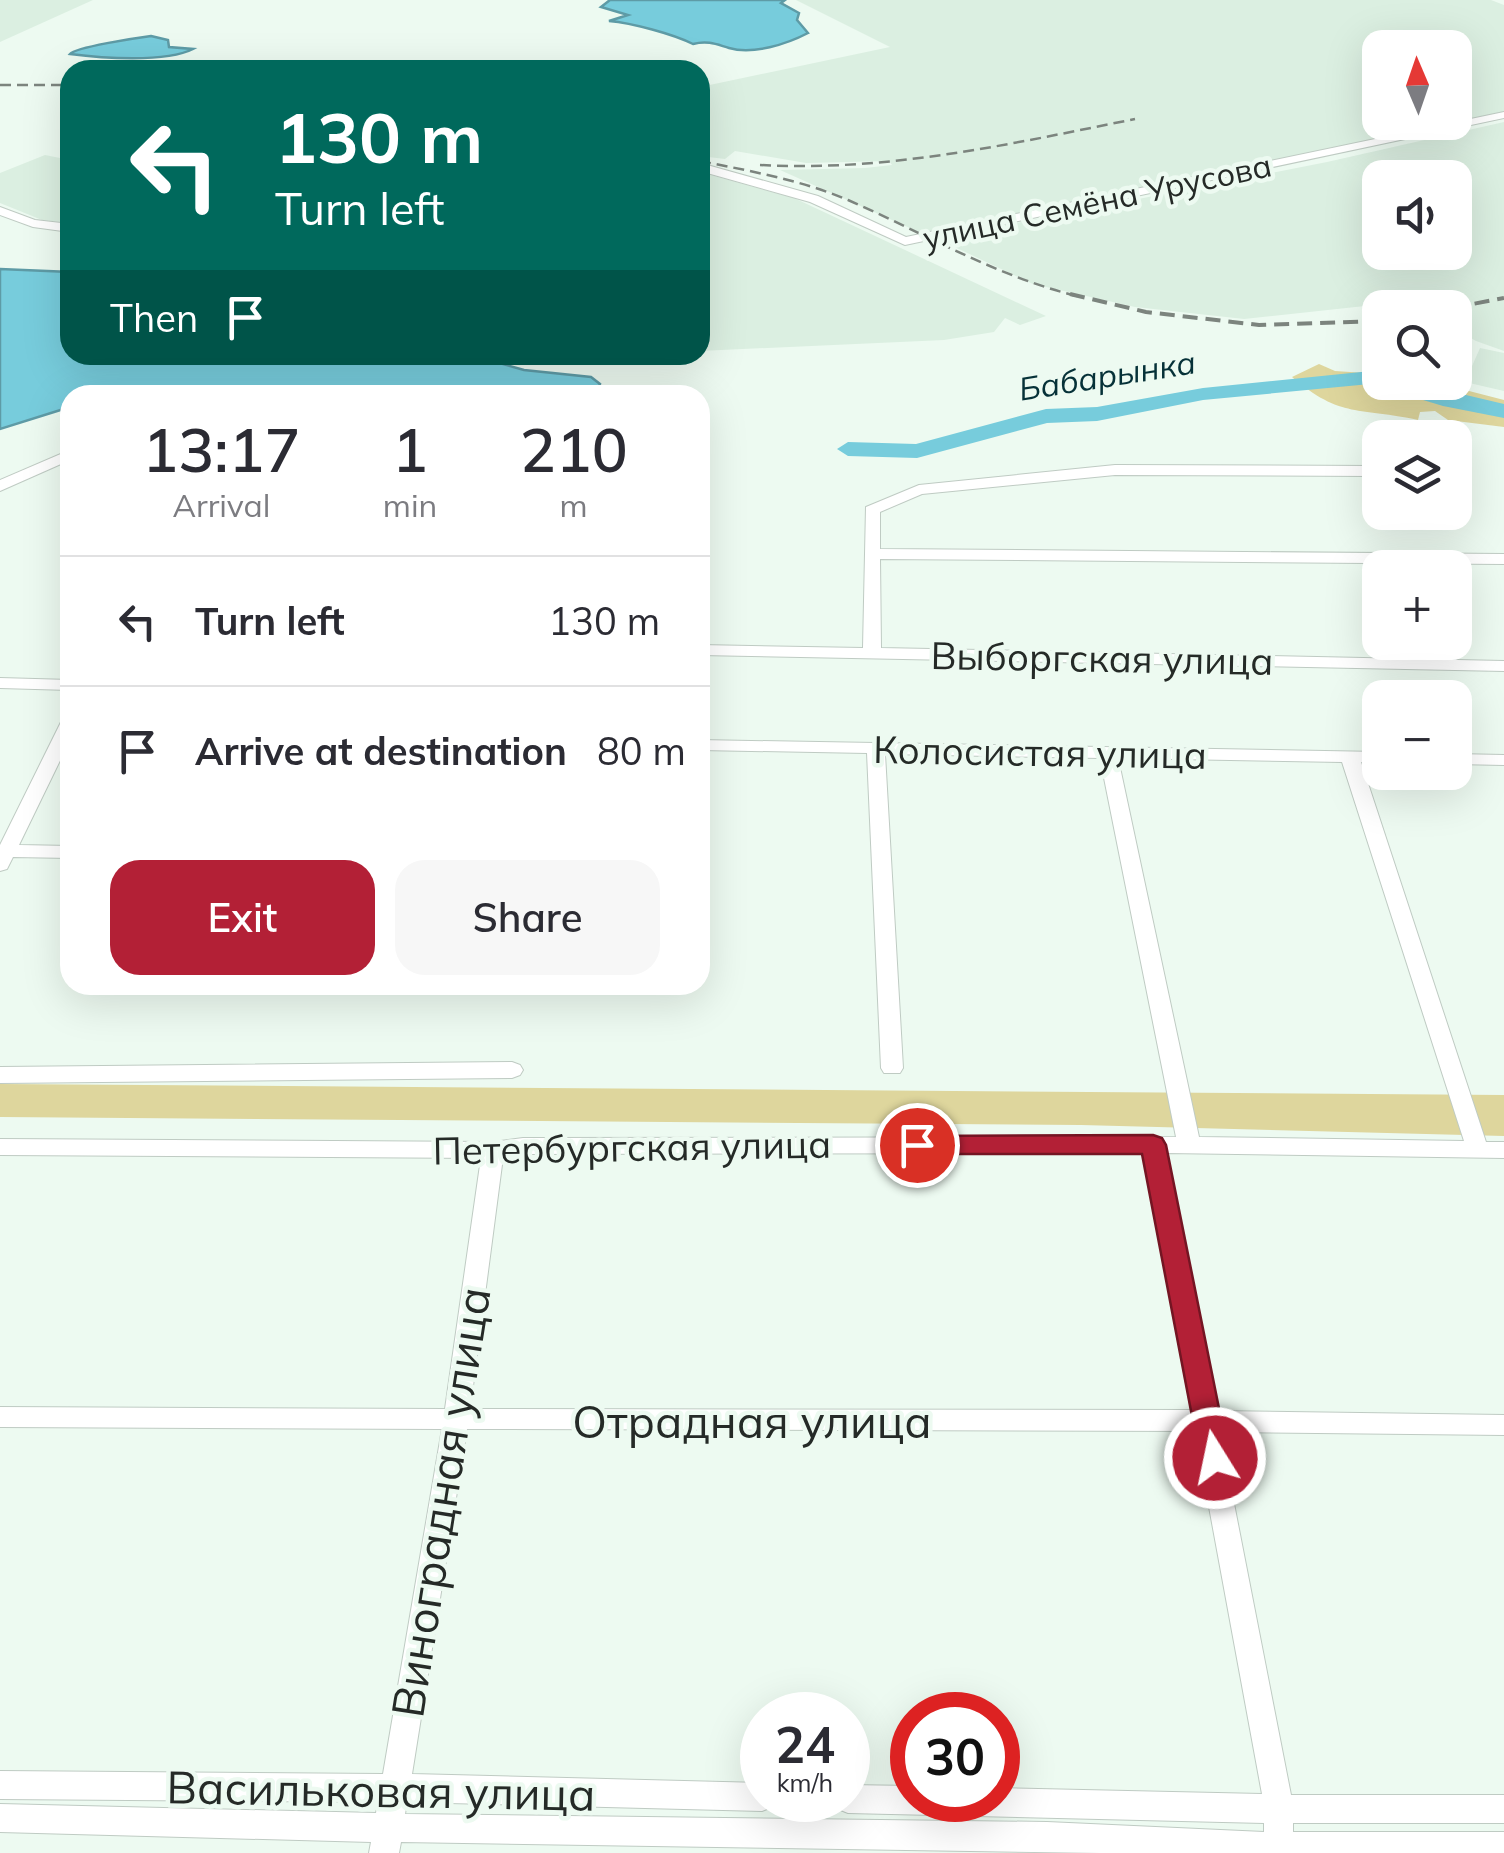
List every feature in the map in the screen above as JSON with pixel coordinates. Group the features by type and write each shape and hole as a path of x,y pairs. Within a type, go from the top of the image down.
{"street":[{"name":"улица Семёна Урусова","path":"710,170 814,199 905,242 1504,115"},
{"path":"0,210 32,223 60,227"},
{"path":"0,486 60,459"},
{"path":"872,653 872,510 919,490 1115,470 1362,470"},
{"path":"874,554 1504,560"},
{"name":"Выборгская улица","path":"710,650 1504,666"},
{"path":"0,683 60,685"},
{"path":"4,858 60,746"},
{"name":"Колосистая улица","path":"710,746 1362,756"},
{"path":"876,749 892,1068"},
{"path":"1108,752 1189,1145"},
{"path":"1350,756 1478,1150"},
{"path":"1472,759 1504,760"},
{"path":"4,858 60,853"},
{"path":"0,1075 512,1070"},
{"path":"1153,1145 1279,1809 1278,1850"},
{"name":"Петербургская улица","path":"0,1148 494,1150 523,1146 1189,1145 1504,1150"},
{"name":"Виноградная улица","path":"387,1840 456,1422 494,1150"},
{"name":"Отрадная улица","path":"0,1417 456,1422 1208,1420 1504,1425"},
{"name":"Васильковая улица","path":"0,1785 395,1788 740,1796"},
{"path":"870,1800 1279,1809 1504,1809"},
{"name":"Васильковая улица","path":"0,1818 387,1840 1278,1850 1504,1847"}],"shaded area":[{"path":"0,0 93,0 0,42"},
{"path":"796,0 1491,0 1504,5 1504,112 1472,119 1472,30 1362,30 1362,140 1372,140 921,233 780,170 865,168 892,165 889,161 806,163 735,151 725,159 710,157 710,85 890,47"},
{"path":"1504,122 1504,351 1472,339 1472,290 1362,290 1362,306 1244,319 1135,307 1033,284 944,242 995,227 1424,140 1472,140 1472,129"},
{"path":"45,155 60,158 60,222 42,220 0,203 0,173"},
{"path":"710,175 794,198 1046,316 1020,325 1005,318 994,332 944,340 710,351"},
{"path":"1480,348 1504,353 1504,391 1472,384 1472,366"},
{"path":"1319,364 1335,371 1362,373 1362,400 1472,400 1472,392 1504,400 1504,427 1448,420 1435,411 1420,412 1418,420 1338,406 1292,377"},
{"path":"0,1084 1504,1095 1504,1136 1081,1125 0,1117"}],"water":[{"path":"610,0 785,0 781,3 799,13 797,20 808,33 759,49 693,44 609,21 628,15 601,7"},
{"path":"151,36 168,40 169,47 193,49 150,58 70,54 94,46"},
{"path":"0,269 60,272 60,365 506,365 591,377 600,384 60,385 60,410 0,429"}],"waterway":[{"name":"Бабарынка","path":"848,449 917,451 1046,416 1097,414 1203,394 1362,378"},
{"name":"Бабарынка","path":"1448,400 1504,411"}],"railway":[{"path":"0,85 60,85"},
{"path":"760,165 902,160 1135,119"},
{"path":"710,163 830,193 991,266 1074,295"},
{"path":"1074,295 1146,312 1259,325 1362,322"},
{"path":"1074,295 1081,297"},
{"path":"1472,304 1504,298"}],"route":[{"path":"917,1145 1153,1145 1215,1458"}]}
